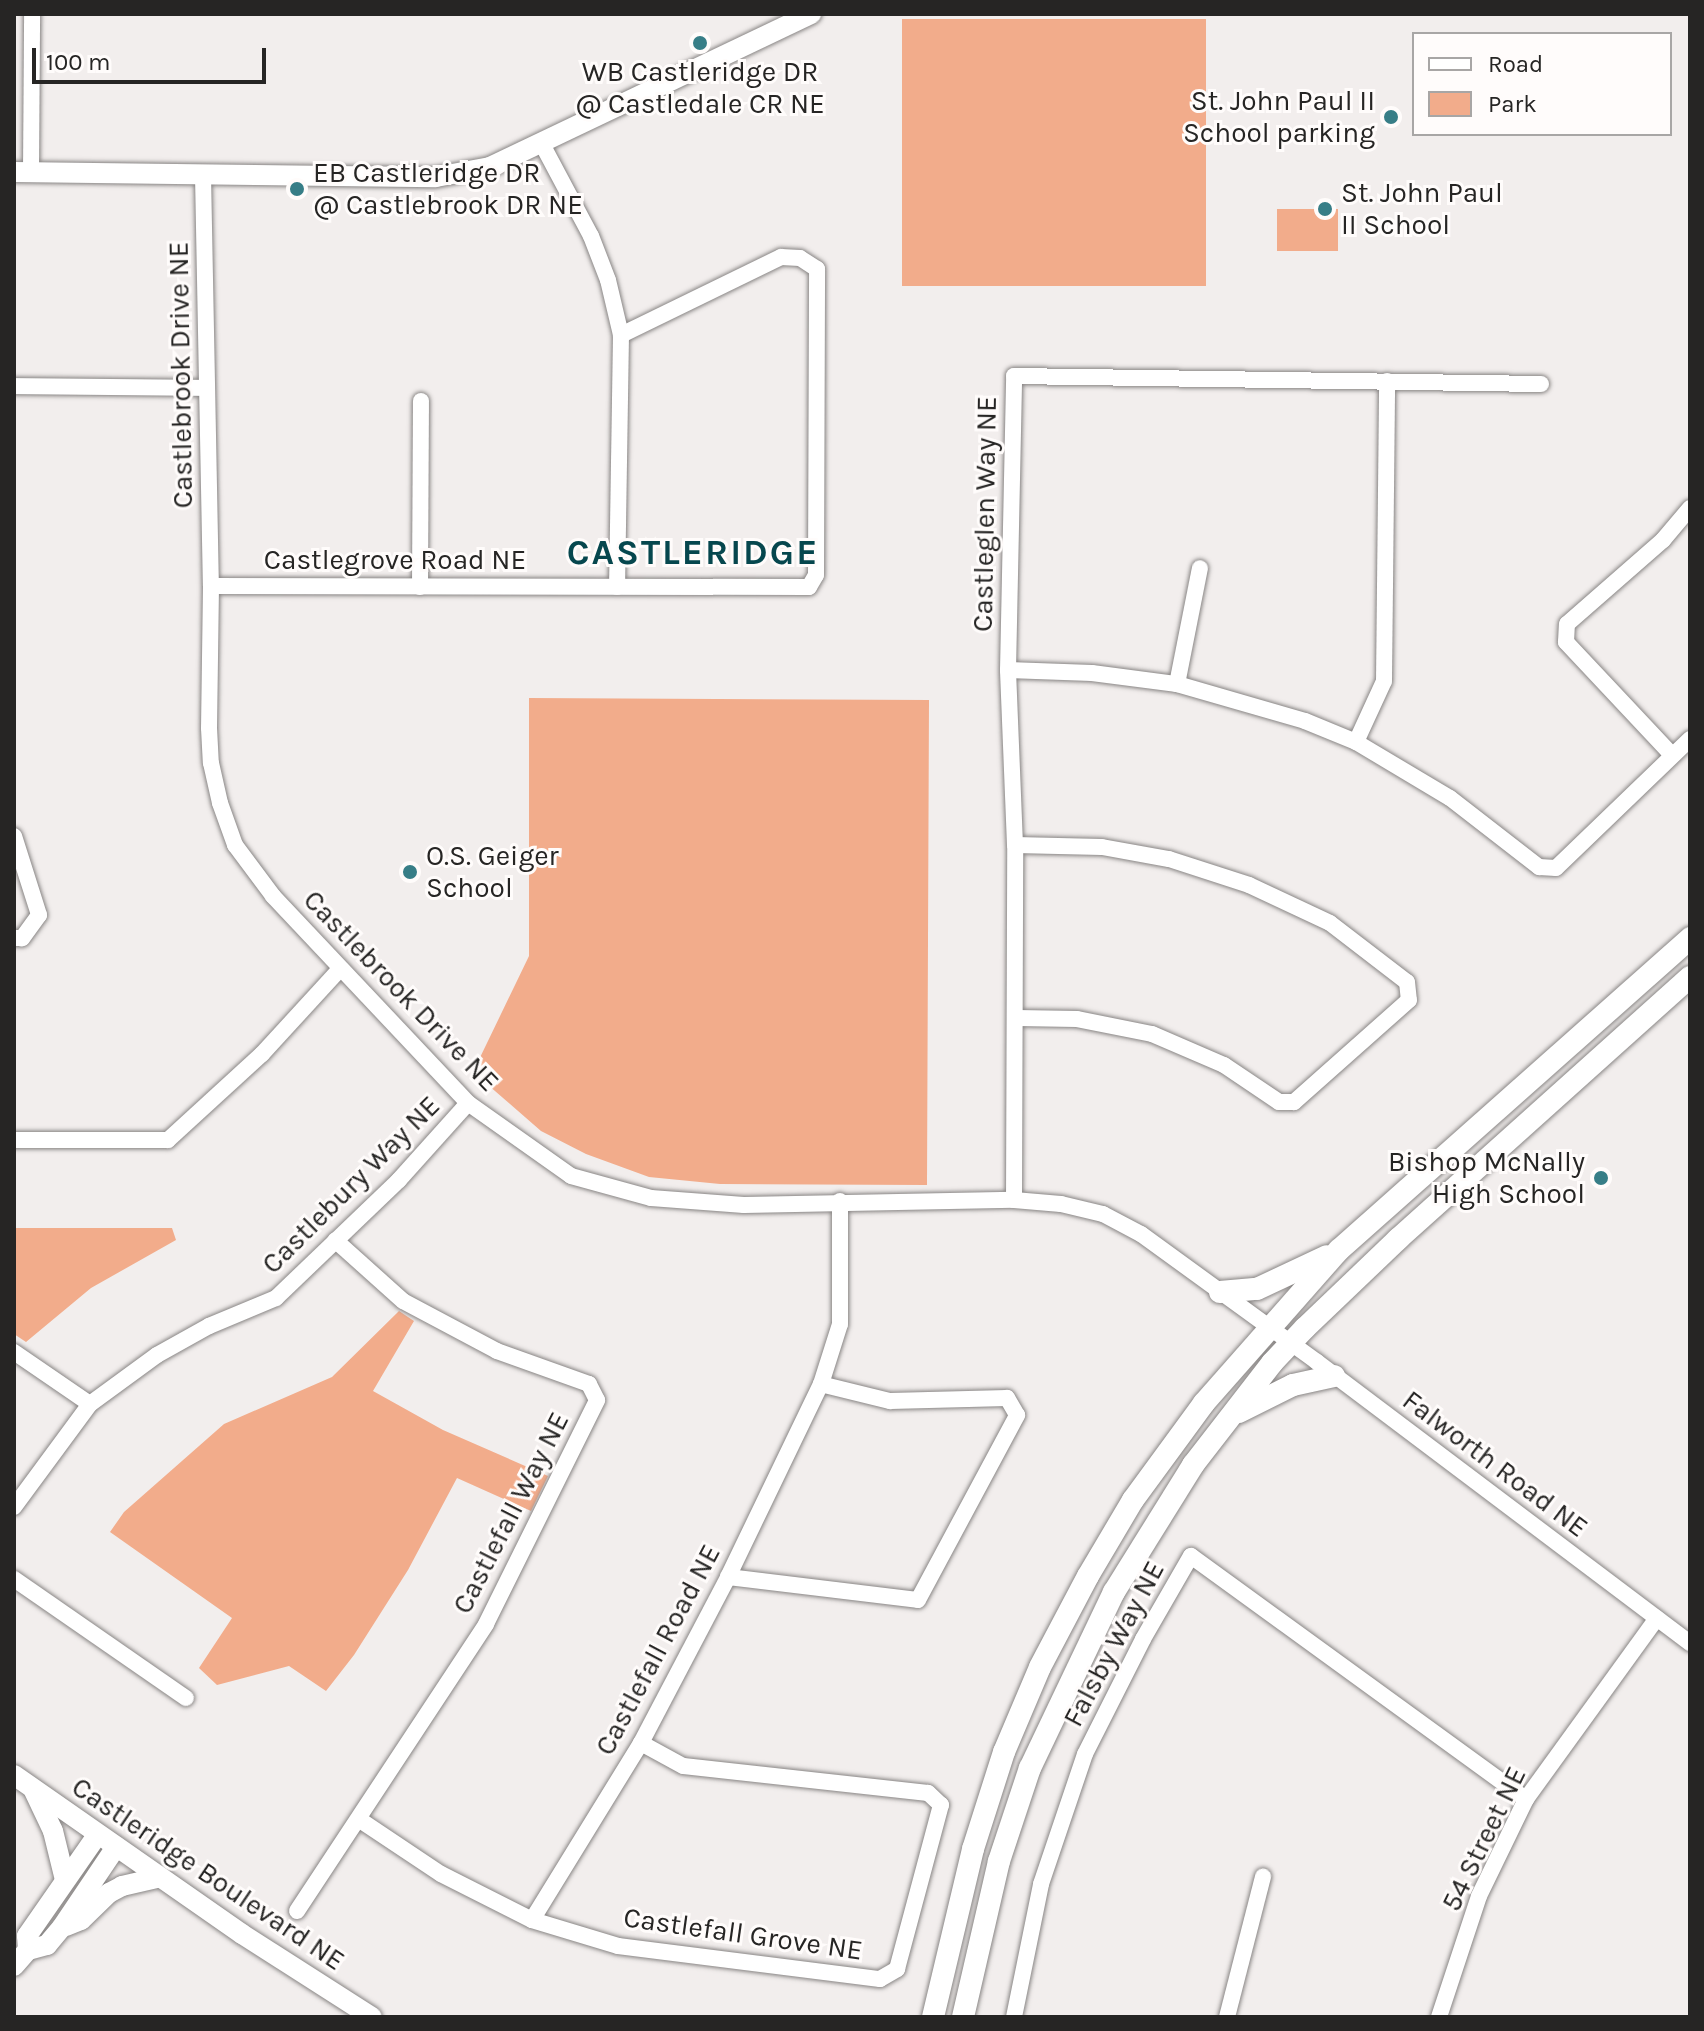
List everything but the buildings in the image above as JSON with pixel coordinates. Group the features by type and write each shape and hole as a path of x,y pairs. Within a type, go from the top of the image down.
{"main road":[{"path":"933,2017 973,1849 1004,1752 1040,1667 1133,1500 1204,1403 1339,1250 1690,938"},
{"path":"963,2017 999,1861 1030,1768 1114,1592 1193,1465 1290,1344 1398,1239 1690,977"},
{"path":"1220,1292 1257,1289 1339,1250"},
{"path":"1231,1416 1293,1385 1334,1376"}],"street":[{"path":"32,14 22,172 436,177 490,167 542,144 774,21 811,14"},
{"path":"542,144 591,236 608,280 621,335 617,587"},
{"name":"Castlebrook Drive NE","path":"203,175 211,586 211,763 220,803 235,845 273,896 340,969 468,1103 571,1176 651,1198 744,1205 1014,1200 1061,1204 1103,1214 1141,1234 1268,1328"},
{"name":"Castlegrove Road NE","path":"211,586 809,587 816,575 817,269 800,258 781,257 621,335"},
{"name":"Castleglen Way NE","path":"1014,1200 1017,1018 1015,845 1008,670 1014,376 1387,381"},
{"path":"1356,742 1384,681 1387,381 1541,384"},
{"path":"14,386 207,388"},
{"path":"420,587 421,401"},
{"path":"1672,755 1566,642 1567,624 1663,540 1690,508"},
{"path":"1177,684 1200,568"},
{"path":"1008,670 1092,673 1177,684 1305,721 1356,742 1450,798 1539,867 1556,868 1690,739"},
{"path":"14,836 39,915 22,938 14,938"},
{"path":"1015,845 1102,847 1169,859 1249,885 1330,923 1407,982 1409,1000 1294,1102 1279,1102 1224,1065 1152,1034 1077,1019 1017,1018"},
{"path":"14,1140 168,1140 262,1054 340,969"},
{"name":"Castlebury Way NE","path":"14,1507 90,1404 157,1355 209,1326 276,1298 399,1180 468,1103"},
{"name":"Castlefall Road NE","path":"532,1920 641,1743 728,1577 821,1384 840,1324 840,1201"},
{"name":"Castlefall Way NE","path":"297,1911 360,1820 486,1624 597,1400 589,1384 497,1351 403,1301 335,1240"},
{"name":"Falworth Road NE","path":"1268,1328 1690,1643"},
{"path":"14,1352 90,1404"},
{"path":"728,1577 918,1600 1017,1415 1007,1398 890,1401 821,1384"},
{"name":"Falsby Way NE","path":"1014,2017 1041,1884 1085,1754 1143,1639 1191,1556 1526,1799"},
{"path":"14,1579 186,1698"},
{"name":"54 Street NE","path":"1445,2014 1479,1896 1526,1799 1657,1618"},
{"name":"Castlefall Grove NE","path":"532,1920 618,1946 880,1979 897,1969 941,1805 928,1793 683,1766 641,1743"},
{"name":"Castleridge Boulevard NE","path":"14,1775 160,1877 372,2017"},
{"path":"32,1787 53,1831 65,1880"},
{"path":"360,1820 441,1874 532,1920"},
{"path":"28,1950 27,1936 98,1834"},
{"path":"14,1966 28,1950 47,1945 116,1847"},
{"path":"62,1927 81,1920 109,1893 122,1886 160,1877"},
{"path":"1227,2017 1263,1877"}],"green space":[{"path":"902,19 1206,19 1206,286 902,286"},
{"path":"1277,209 1338,209 1338,251 1277,251"},
{"path":"529,698 929,700 927,1185 720,1184 649,1177 586,1154 541,1131 473,1072 529,956"},
{"path":"14,1228 172,1228 176,1240 91,1288 26,1342 14,1334"},
{"path":"399,1311 414,1321 373,1391 443,1430 548,1476 531,1511 457,1478 408,1570 354,1655 326,1691 289,1666 217,1685 199,1668 232,1618 110,1532 124,1512 224,1424 332,1377"}],"place":[{"name":"WB Castleridge DR @ Castledale CR NE","path":"700,43"},
{"name":"St. John Paul II School parking","path":"1391,117"},
{"name":"EB Castleridge DR @ Castlebrook DR NE","path":"297,189"},
{"name":"St. John Paul II School","path":"1325,209"},
{"name":"O.S. Geiger School","path":"410,872"},
{"name":"Bishop McNally High School","path":"1601,1178"}],"district":[{"name":"CASTLERIDGE","path":"693,553"}]}
